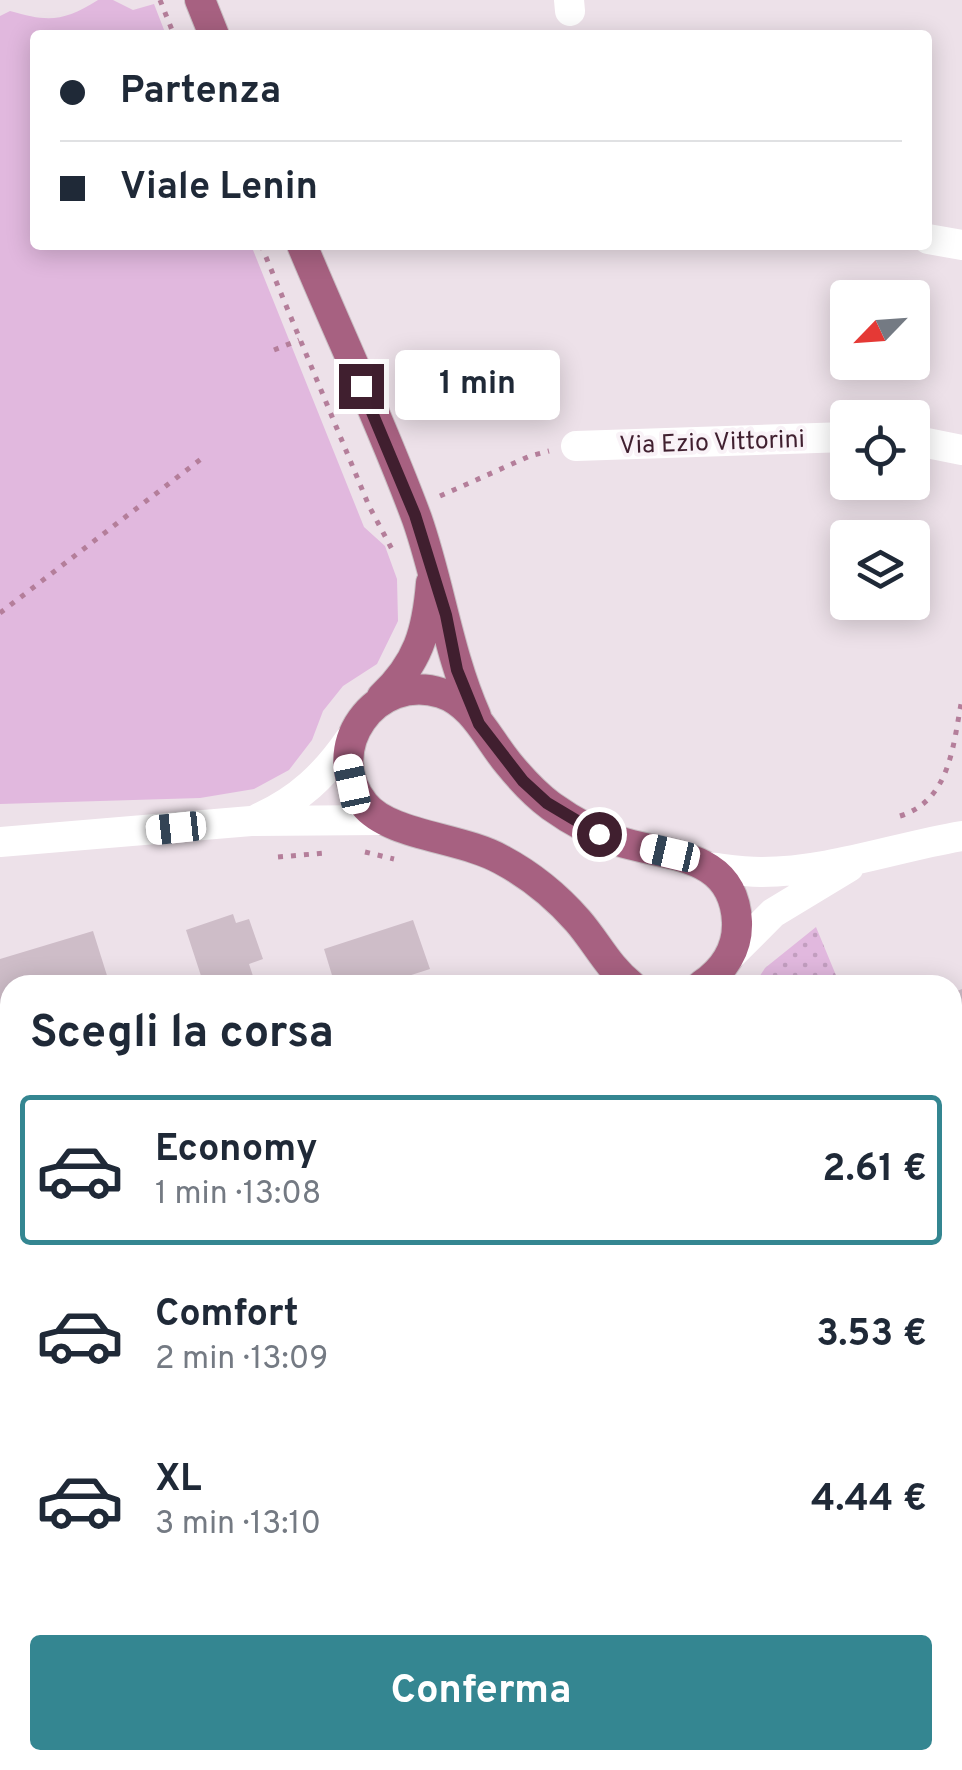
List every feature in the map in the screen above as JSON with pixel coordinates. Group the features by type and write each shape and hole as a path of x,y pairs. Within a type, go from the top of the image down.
{"main road":[{"path":"200,0 212,30"},
{"path":"304,250 405,492 446,615 457,670 479,724"},
{"path":"432,570 420,645 405,674 360,718 350,739 348,762 352,784 364,804 381,820 465,843 501,858 560,902 619,975"},
{"path":"377,702 398,692 420,689 444,694 464,706 523,781 572,821 611,838 692,858 707,867 728,888 736,910 737,934 714,975"}],"street":[{"path":"932,239 962,244"},
{"name":"Via Ezio Vittorini","path":"576,446 830,438"},
{"path":"930,444 962,450"},
{"path":"251,821 307,791 350,739"},
{"path":"0,842 251,821 381,820"},
{"path":"707,867 763,872 870,856 962,836"},
{"path":"714,975 754,929 782,906 870,856"}],"path":[{"path":"160,0 172,30"},
{"path":"263,250 369,506 396,556"},
{"path":"274,350 300,339"},
{"path":"405,492 428,481 435,498 530,456 576,446"},
{"path":"0,613 205,456"},
{"path":"278,856 331,852"},
{"path":"352,852 404,861"}],"shaded area":[{"path":"98,0 113,0 133,10 154,4 164,30 30,30 30,250 253,250 364,527 385,546 397,579 398,621 377,664 343,686 323,711 312,740 289,770 254,789 200,798 0,804 0,16 10,11 55,18 75,13"},
{"path":"816,927 836,975 760,975"}],"building":[{"path":"233,914 236,923 249,919 263,959 249,964 253,975 201,975 186,930"},
{"path":"413,920 430,969 411,975 332,975 324,949"},
{"path":"93,931 107,975 0,975 0,959"}],"route":[{"path":"361,386 415,515 446,615 457,670 479,724 506,762 547,803 599,834"}]}
